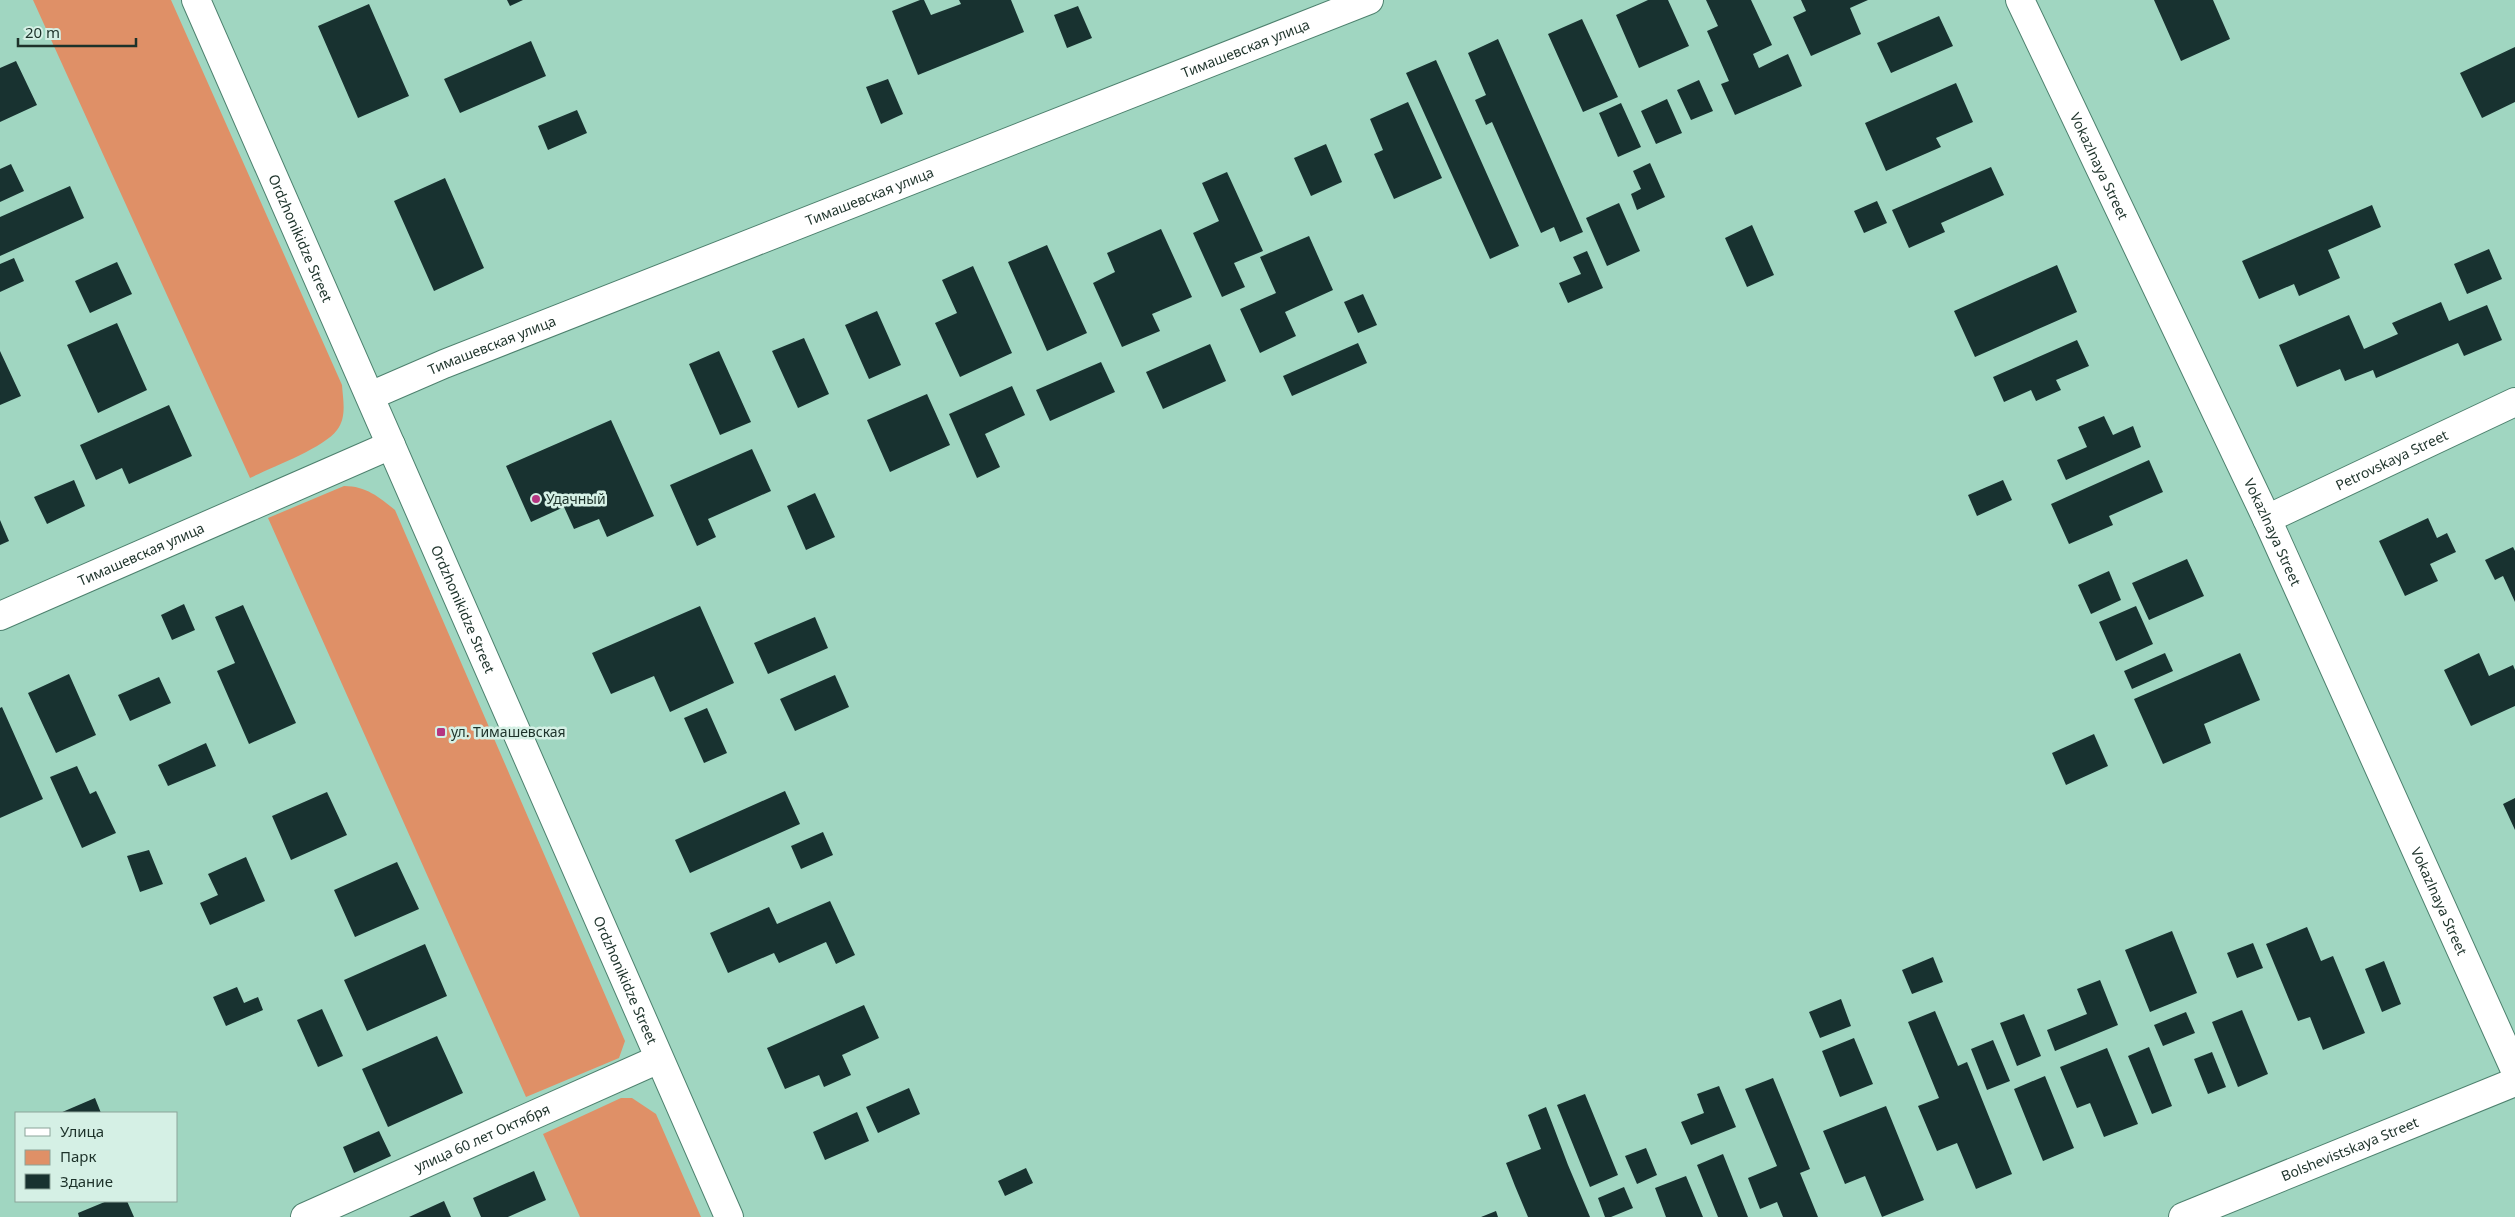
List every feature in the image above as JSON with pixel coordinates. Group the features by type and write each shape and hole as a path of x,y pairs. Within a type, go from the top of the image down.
{"street":[{"name":"Ordzhonikidze Street","path":"196,0 729,1217"},
{"name":"Тимашевская улица","path":"370,396 463,356 1369,0"},
{"name":"Vokazlnaya Street","path":"2020,0 2267,519 2515,1070"},
{"name":"Petrovskaya Street","path":"2267,519 2515,402"},
{"name":"Тимашевская улица","path":"0,616 391,445"},
{"name":"улица 60 лет Октября","path":"305,1217 659,1059"},
{"name":"Bolshevistskaya Street","path":"2183,1217 2515,1082"}],"green space":[{"path":"33,0 171,0 342,385 344,408 342,420 337,430 321,444 250,478"},
{"path":"344,486 366,490 395,510 625,1041 619,1058 526,1097 268,518"},
{"path":"621,1098 632,1098 656,1114 701,1217 580,1217 543,1134"}],"building":[{"path":"507,0 523,0 510,6"},
{"path":"924,0 931,15 961,4 959,0 1011,0 1024,32 918,75 892,11"},
{"path":"1648,0 1668,0 1689,46 1639,68 1616,15"},
{"path":"1706,0 1751,0 1772,45 1753,54 1759,68 1788,54 1802,86 1735,115 1721,84 1729,81 1707,31 1718,26"},
{"path":"1801,0 1868,0 1850,8 1861,34 1811,56 1793,17 1806,11"},
{"path":"2154,0 2213,0 2230,39 2181,61"},
{"path":"369,4 409,96 358,118 318,26"},
{"path":"1078,6 1092,38 1067,48 1054,15"},
{"path":"1939,16 1953,46 1891,73 1877,43"},
{"path":"1582,19 1618,97 1583,112 1548,34"},
{"path":"1498,39 1583,232 1560,242 1554,227 1541,233 1492,122 1486,125 1475,100 1486,95 1468,53"},
{"path":"531,41 546,76 460,113 444,79"},
{"path":"2515,47 2515,102 2482,118 2460,73"},
{"path":"1436,60 1519,246 1490,259 1406,73"},
{"path":"16,61 37,105 0,122 0,68"},
{"path":"888,79 903,114 881,124 866,87"},
{"path":"1699,80 1713,111 1691,120 1677,90"},
{"path":"1956,83 1973,122 1936,138 1941,147 1886,171 1865,123"},
{"path":"1667,99 1682,133 1656,144 1641,111"},
{"path":"1408,102 1442,178 1394,199 1374,154 1383,150 1370,119"},
{"path":"1621,103 1641,147 1618,157 1599,113"},
{"path":"577,110 587,133 548,150 538,126"},
{"path":"1326,144 1342,182 1311,196 1294,158"},
{"path":"1650,163 1665,197 1637,210 1631,194 1641,189 1633,171"},
{"path":"11,164 24,191 0,202 0,169"},
{"path":"1991,167 2004,195 1941,223 1945,232 1909,248 1892,210"},
{"path":"1227,172 1263,251 1234,263 1245,287 1222,297 1193,233 1219,221 1202,183"},
{"path":"445,178 484,268 434,291 394,201"},
{"path":"70,186 84,218 0,256 0,217"},
{"path":"1877,201 1887,223 1864,233 1854,211"},
{"path":"1619,203 1640,251 1607,266 1586,218"},
{"path":"2372,205 2381,227 2328,250 2340,278 2299,296 2294,284 2259,299 2242,261"},
{"path":"1752,225 1774,275 1747,287 1725,238"},
{"path":"1161,229 1192,297 1152,314 1160,331 1122,347 1093,283 1115,272 1107,253"},
{"path":"1309,236 1333,290 1285,312 1296,336 1260,353 1240,309 1276,293 1260,257"},
{"path":"1047,245 1087,333 1047,351 1008,262"},
{"path":"2489,249 2502,279 2467,294 2454,264"},
{"path":"1587,251 1603,288 1568,303 1559,283 1581,274 1573,257"},
{"path":"14,258 24,281 0,292 0,264"},
{"path":"117,262 132,294 90,313 75,281"},
{"path":"2057,265 2077,312 1975,357 1954,311"},
{"path":"973,266 1012,353 960,377 935,323 957,313 942,280"},
{"path":"1363,294 1377,325 1358,333 1344,302"},
{"path":"2441,302 2449,321 2487,305 2502,340 2464,356 2458,343 2376,378 2373,370 2345,381 2340,369 2297,387 2279,345 2349,315 2364,349 2398,334 2392,323"},
{"path":"877,311 901,365 869,379 845,325"},
{"path":"117,323 147,390 98,413 67,345"},
{"path":"804,338 829,394 798,408 772,351"},
{"path":"2077,340 2089,366 2056,380 2061,390 2036,401 2031,390 2004,402 1993,377"},
{"path":"1358,343 1367,363 1292,396 1283,376"},
{"path":"1210,344 1226,381 1163,409 1146,372"},
{"path":"0,351 21,396 0,405"},
{"path":"719,351 751,422 720,435 689,364"},
{"path":"1101,362 1115,392 1050,421 1036,390"},
{"path":"1012,386 1025,415 985,434 1000,467 977,478 949,414"},
{"path":"927,394 950,445 890,472 867,420"},
{"path":"169,405 192,456 129,484 122,468 96,480 80,445"},
{"path":"2104,416 2113,435 2133,426 2141,447 2066,480 2057,460 2087,447 2078,427"},
{"path":"611,420 654,516 607,537 599,519 574,529 564,507 531,522 506,466"},
{"path":"752,449 771,491 708,519 716,537 697,546 670,485"},
{"path":"2149,460 2163,492 2109,516 2113,525 2069,544 2051,504"},
{"path":"74,480 85,506 47,524 34,497"},
{"path":"2003,480 2012,500 1977,516 1968,495"},
{"path":"815,493 835,537 806,550 787,506"},
{"path":"2428,518 2437,538 2447,533 2456,552 2430,564 2438,581 2405,596 2379,541"},
{"path":"0,520 9,541 0,545"},
{"path":"2513,547 2515,551 2515,602 2503,576 2495,580 2485,560"},
{"path":"2187,559 2204,596 2149,620 2132,583"},
{"path":"2109,571 2121,600 2091,614 2078,585"},
{"path":"184,604 195,630 172,640 161,615"},
{"path":"243,605 296,723 249,744 217,671 235,663 215,617"},
{"path":"700,606 734,683 670,712 654,676 611,694 592,653"},
{"path":"2136,606 2153,644 2116,661 2099,622"},
{"path":"815,617 828,648 768,674 754,643"},
{"path":"2165,653 2173,671 2132,689 2124,671"},
{"path":"2240,653 2260,700 2204,724 2211,743 2163,764 2134,699"},
{"path":"2479,653 2489,676 2513,665 2515,670 2515,706 2471,726 2444,670"},
{"path":"69,674 96,735 56,753 28,693"},
{"path":"835,675 849,707 795,731 780,699"},
{"path":"159,677 171,703 130,721 118,695"},
{"path":"2,707 43,799 0,818 0,708"},
{"path":"707,708 727,753 704,763 684,718"},
{"path":"2094,734 2108,766 2066,785 2052,753"},
{"path":"206,743 216,766 168,786 158,765"},
{"path":"77,766 90,794 96,791 116,833 82,848 50,777"},
{"path":"785,791 800,824 690,873 675,840"},
{"path":"327,792 347,835 291,860 272,816"},
{"path":"2515,798 2515,830 2503,804"},
{"path":"823,832 833,855 801,869 791,846"},
{"path":"149,850 163,884 140,892 127,856"},
{"path":"246,857 265,901 210,925 200,903 218,895 208,874"},
{"path":"397,862 419,909 355,937 334,890"},
{"path":"830,901 855,955 836,964 826,942 779,963 774,953 728,973 710,933 769,907 777,924"},
{"path":"2307,927 2321,961 2333,956 2365,1033 2323,1050 2310,1017 2298,1021 2266,944"},
{"path":"2172,931 2197,993 2150,1012 2125,950"},
{"path":"2253,943 2263,968 2237,978 2227,953"},
{"path":"425,944 447,996 367,1031 344,980"},
{"path":"1933,957 1943,982 1912,994 1902,970"},
{"path":"2384,961 2401,1004 2382,1012 2365,969"},
{"path":"2100,980 2118,1025 2055,1051 2047,1030 2087,1014 2077,989"},
{"path":"237,987 244,1003 258,997 263,1010 226,1026 213,997"},
{"path":"1841,999 1851,1026 1820,1038 1809,1012"},
{"path":"864,1005 879,1038 842,1055 851,1075 824,1087 819,1075 785,1089 767,1048"},
{"path":"322,1009 343,1056 318,1067 297,1020"},
{"path":"2242,1010 2268,1074 2238,1087 2212,1022"},
{"path":"1935,1011 1958,1066 1967,1062 2012,1174 1976,1189 1957,1143 1937,1151 1918,1106 1939,1098 1908,1022"},
{"path":"2186,1012 2195,1033 2163,1046 2154,1025"},
{"path":"2024,1014 2041,1056 2017,1066 2000,1023"},
{"path":"437,1036 463,1093 388,1127 362,1069"},
{"path":"1854,1038 1873,1084 1840,1097 1822,1051"},
{"path":"1993,1040 2010,1081 1987,1090 1971,1049"},
{"path":"2149,1047 2172,1106 2152,1114 2128,1056"},
{"path":"2107,1048 2138,1124 2104,1137 2090,1103 2077,1108 2060,1067"},
{"path":"2212,1052 2226,1087 2208,1094 2194,1059"},
{"path":"2045,1076 2074,1148 2043,1161 2014,1089"},
{"path":"1773,1078 1810,1169 1800,1173 1818,1217 1783,1217 1777,1202 1760,1209 1748,1178 1777,1166 1745,1089"},
{"path":"1719,1086 1736,1127 1691,1145 1681,1122 1704,1113 1697,1094"},
{"path":"909,1088 920,1114 878,1133 866,1107"},
{"path":"1585,1094 1618,1175 1590,1187 1557,1105"},
{"path":"95,1098 101,1112 62,1112"},
{"path":"1886,1106 1924,1200 1882,1217 1865,1176 1845,1184 1823,1131"},
{"path":"1546,1107 1590,1217 1528,1217 1515,1186 1506,1163 1541,1149 1528,1115"},
{"path":"857,1112 869,1141 825,1160 813,1132"},
{"path":"379,1131 391,1156 354,1173 343,1147"},
{"path":"1646,1148 1657,1175 1637,1184 1625,1156"},
{"path":"1723,1154 1748,1217 1718,1217 1697,1165"},
{"path":"1026,1168 1033,1183 1005,1196 998,1181"},
{"path":"534,1171 546,1200 508,1217 481,1217 473,1198"},
{"path":"1686,1176 1703,1217 1666,1217 1655,1188"},
{"path":"1624,1187 1633,1208 1611,1217 1605,1217 1598,1198"},
{"path":"444,1201 451,1217 409,1217"},
{"path":"105,1202 127,1202 134,1217 79,1217 78,1213"},
{"path":"1496,1211 1498,1217 1481,1217"}],"place":[{"name":"Удачный","path":"536,499"},
{"name":"ул. Тимашевская","path":"441,732"}]}
